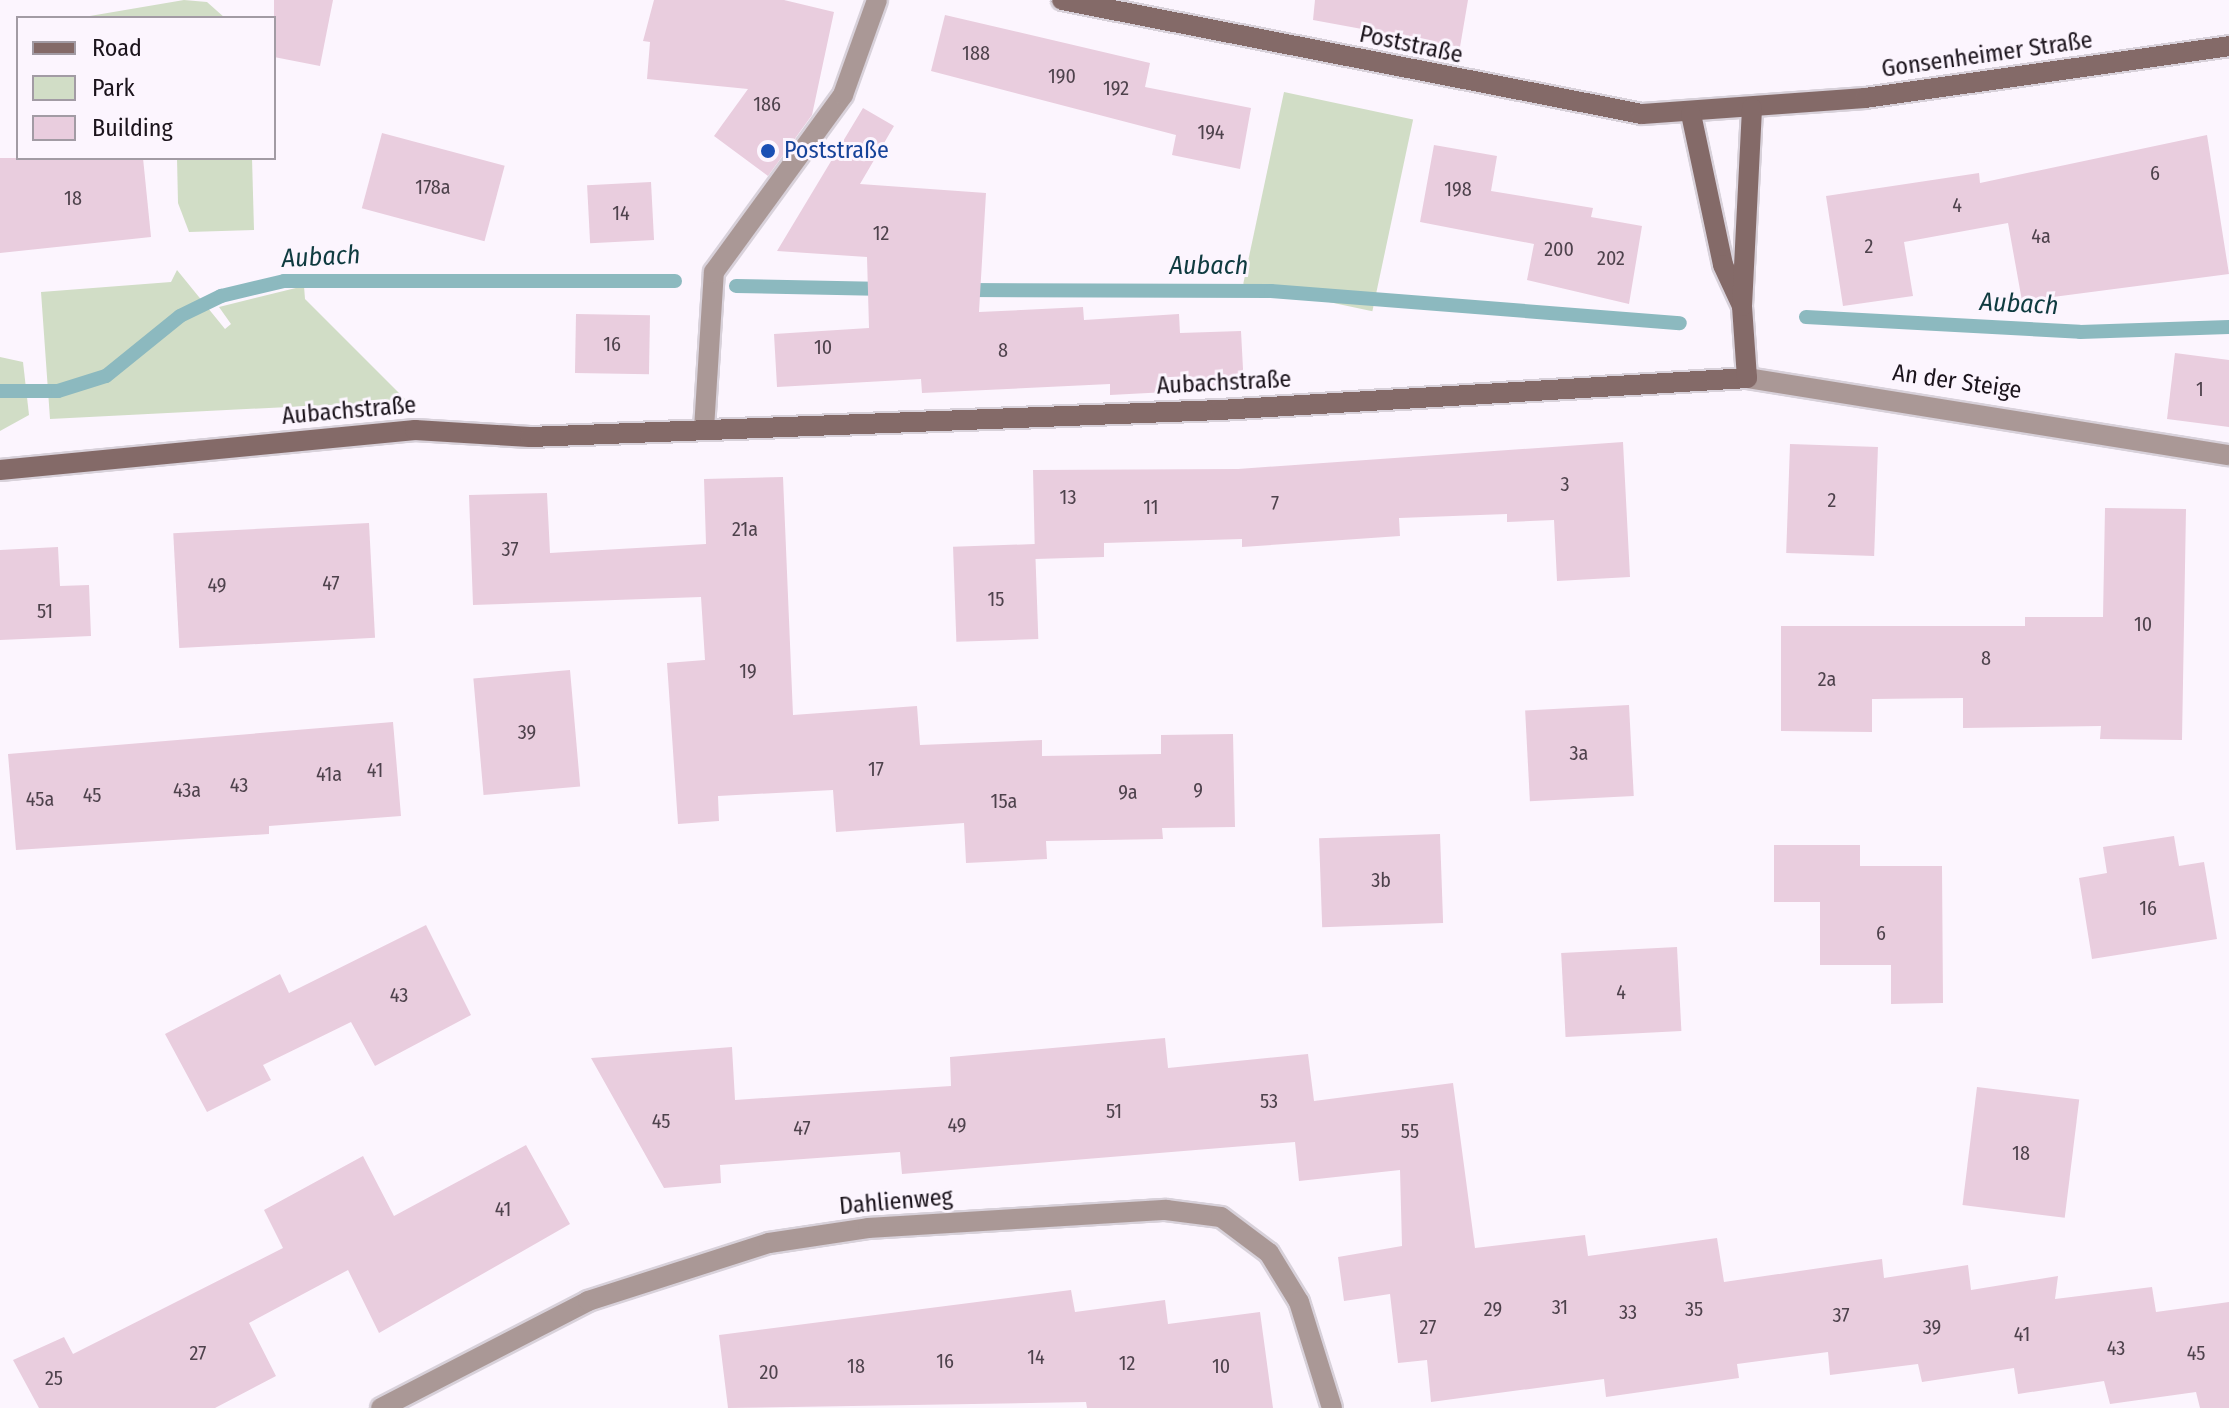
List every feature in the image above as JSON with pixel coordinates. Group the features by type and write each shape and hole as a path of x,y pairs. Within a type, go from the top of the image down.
{"main road":[{"name":"Poststraße","path":"1062,0 1595,109 1691,114 1752,108"},
{"name":"Gonsenheimer Straße","path":"1752,108 2229,46"},
{"path":"1747,378 1742,306 1752,108"},
{"path":"1691,114 1723,265 1742,306"},
{"name":"Aubachstraße","path":"0,470 415,430 530,437 1220,410 1747,378"}],"street":[{"path":"704,429 714,272 843,95 877,0"},
{"name":"An der Steige","path":"1747,378 2229,455"},
{"name":"Dahlienweg","path":"381,1408 588,1301 769,1243 868,1228 1166,1210 1221,1217 1269,1253 1304,1314 1332,1408"}],"green space":[{"path":"184,0 207,2 223,16 90,16"},
{"path":"1284,92 1413,119 1372,311 1243,284"},
{"path":"177,160 252,160 254,230 189,232 178,203"},
{"path":"177,270 225,329 231,324 219,307 304,286 305,299 407,401 50,419 41,292 171,282"},
{"path":"0,357 23,362 29,415 0,431"}],"building":[{"path":"274,0 333,0 320,66 276,57"},
{"path":"654,0 784,0 834,12 812,115 768,176 714,136 748,89 647,79 650,42 643,41"},
{"path":"1315,0 1468,0 1460,47 1313,20"},
{"path":"945,15 1150,63 1145,87 1251,108 1240,169 1172,155 1176,135 931,71"},
{"path":"863,108 894,126 860,184 986,193 979,312 1083,307 1084,320 1179,314 1180,333 1241,331 1244,388 1110,395 1110,384 922,393 921,379 777,387 774,334 869,328 867,257 777,251"},
{"path":"382,133 505,166 484,241 362,208"},
{"path":"2207,135 2229,274 2022,301 2008,223 1904,242 1913,296 1843,306 1826,196 1979,173 1980,183"},
{"path":"1434,145 1497,156 1491,191 1593,208 1591,217 1642,226 1629,304 1527,280 1534,244 1420,222"},
{"path":"0,158 143,160 151,237 0,253"},
{"path":"651,182 654,240 590,243 587,185"},
{"path":"576,314 650,315 649,374 575,373"},
{"path":"2175,353 2229,360 2229,427 2167,419"},
{"path":"1623,442 1630,577 1557,581 1554,520 1507,522 1507,514 1399,518 1400,536 1242,547 1242,539 1104,543 1104,557 1035,559 1033,470 1238,469"},
{"path":"1790,444 1878,447 1874,556 1786,553"},
{"path":"783,477 793,715 917,706 920,745 1042,740 1042,756 1161,754 1161,735 1233,734 1235,827 1162,828 1163,839 1046,841 1047,859 966,863 964,823 836,832 833,790 718,796 719,821 678,824 667,663 705,660 701,597 473,605 469,495 547,493 550,553 706,544 704,479"},
{"path":"2105,508 2186,509 2182,740 2100,739 2101,726 1963,728 1963,698 1872,699 1872,732 1781,731 1781,626 2025,626 2025,617 2103,617"},
{"path":"369,523 375,638 179,648 173,533"},
{"path":"1035,544 1038,639 956,642 953,547"},
{"path":"58,547 60,586 89,585 91,636 0,640 0,550"},
{"path":"570,670 580,787 484,795 473,678"},
{"path":"1629,705 1634,796 1530,801 1525,710"},
{"path":"393,722 401,816 269,826 269,834 16,850 8,754"},
{"path":"1440,834 1443,923 1322,927 1319,838"},
{"path":"2174,836 2179,866 2204,862 2217,939 2092,959 2079,878 2107,873 2103,847"},
{"path":"1774,845 1860,845 1860,866 1942,866 1943,1003 1891,1004 1891,965 1820,965 1820,902 1774,902"},
{"path":"426,925 471,1015 375,1066 351,1022 263,1065 271,1080 207,1112 165,1034 280,974 289,993"},
{"path":"1677,947 1681,1031 1566,1037 1561,953"},
{"path":"1165,1038 1168,1068 1308,1054 1314,1101 1453,1083 1475,1248 1585,1235 1588,1256 1717,1238 1724,1282 1882,1259 1884,1278 1968,1265 1971,1290 2058,1276 2055,1299 2152,1287 2156,1312 2229,1302 2229,1408 2200,1408 2196,1392 2110,1404 2104,1381 2018,1394 2014,1368 1922,1382 1918,1364 1830,1375 1828,1352 1737,1364 1739,1378 1606,1397 1604,1379 1431,1402 1427,1360 1398,1363 1390,1294 1344,1301 1338,1257 1402,1246 1400,1170 1299,1181 1295,1142 902,1174 900,1152 720,1165 721,1183 664,1188 591,1058 732,1047 735,1100 951,1086 950,1057"},
{"path":"1977,1087 2079,1100 2065,1218 1962,1205"},
{"path":"526,1145 570,1224 379,1333 348,1270 249,1323 276,1376 215,1408 39,1408 13,1360 64,1337 73,1354 283,1248 264,1210 363,1156 394,1216"},
{"path":"1071,1290 1075,1312 1165,1300 1168,1324 1260,1312 1273,1408 1087,1408 1086,1402 728,1408 719,1335"}],"waterway":[{"name":"Aubach","path":"0,391 58,391 106,376 180,316 221,296 284,281 675,281"},
{"name":"Aubach","path":"736,286 887,289"},
{"name":"Aubach","path":"964,290 1271,291 1680,323"},
{"name":"Aubach","path":"1806,317 2080,332 2229,327"}],"place":[{"name":"Poststraße","path":"768,151"}]}
